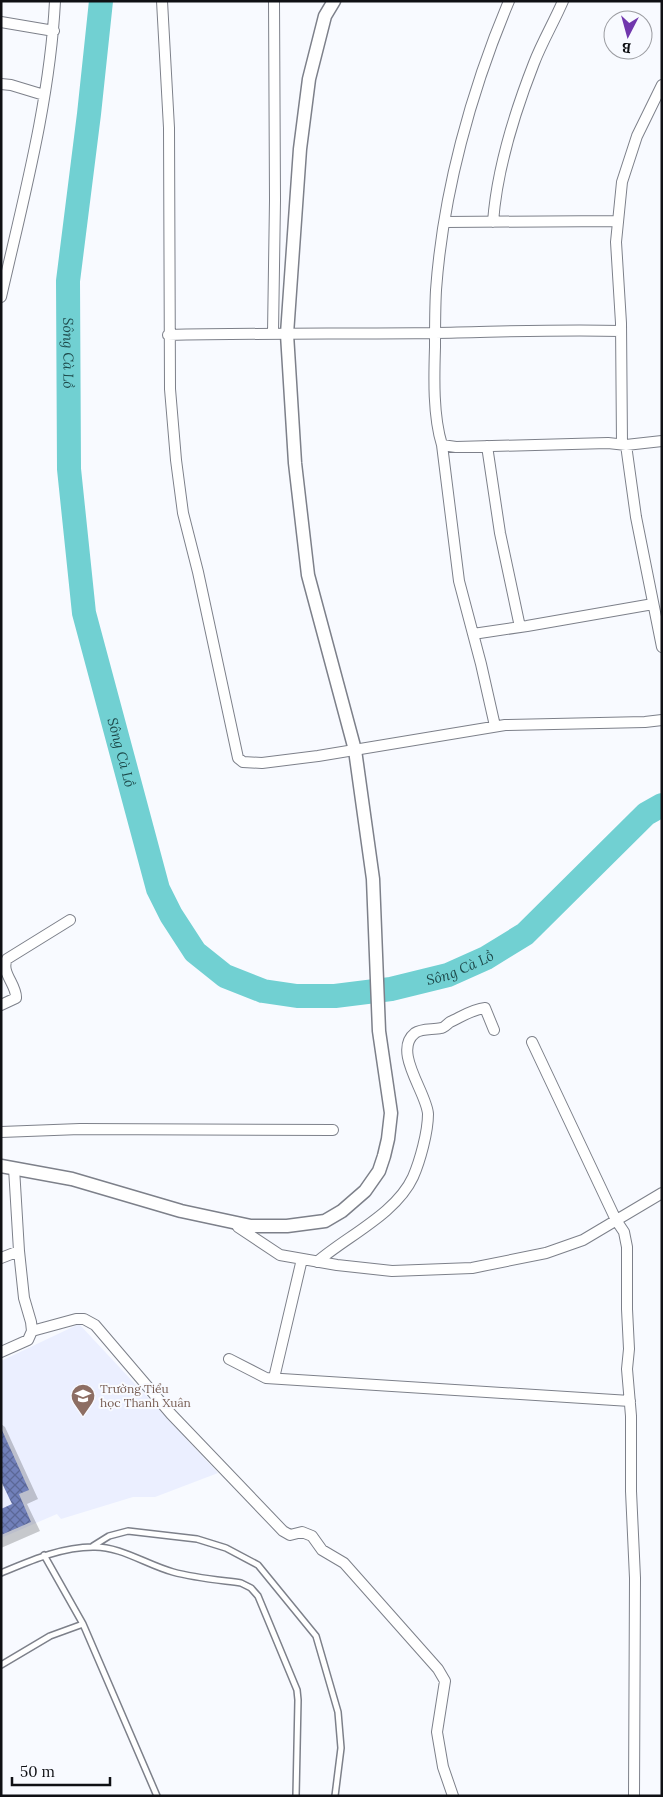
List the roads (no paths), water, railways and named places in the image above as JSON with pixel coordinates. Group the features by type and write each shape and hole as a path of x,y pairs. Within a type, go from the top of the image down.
{"street":[{"path":"1,298 44,95 53,44 55,1"},
{"path":"162,1 169,128 168,335 170,388 183,513 198,572 231,733 238,758 243,762 262,762 355,750 495,726 662,720"},
{"path":"273,333 275,200 274,1"},
{"path":"1,1166 72,1179 181,1211 251,1226 287,1226 325,1221 342,1211 365,1192 379,1171 388,1139 390,1113 379,1031 374,879 355,750 308,575 295,464 287,334 300,149 309,79 325,16 334,1"},
{"path":"495,726 459,581 442,445 438,434 434,375 436,290 449,194 468,114 508,1"},
{"path":"493,222 494,203 506,148 534,62 563,1"},
{"path":"1,22 54,32"},
{"path":"1,84 11,85 44,95"},
{"path":"662,85 636,136 622,182 616,242 624,445 636,517 662,647"},
{"path":"445,222 618,221"},
{"path":"168,335 435,333 561,329 621,331"},
{"path":"442,445 456,447 608,443 624,445 662,442"},
{"path":"487,446 500,533 520,627"},
{"path":"473,634 654,604"},
{"path":"1,1005 16,998 16,992 5,968 7,959 70,920"},
{"path":"317,1262 335,1246 375,1220 404,1192 413,1176 423,1144 428,1113 406,1052 409,1040 416,1032 441,1028 478,1009 485,1008 494,1030"},
{"path":"532,1042 616,1220 624,1232 627,1247 626,1309 629,1349 627,1369 630,1401 635,1595 634,1796"},
{"path":"1,1132 80,1129 333,1130"},
{"path":"1,1352 28,1340 32,1331 24,1298 14,1168"},
{"path":"235,1222 238,1227 280,1255 317,1262 392,1271 472,1268 546,1253 583,1240 662,1193"},
{"path":"1,1258 19,1251"},
{"path":"274,1378 302,1259"},
{"path":"32,1331 76,1319 84,1319 95,1326 171,1414 283,1531 290,1535 302,1532 312,1536 322,1550 344,1563 438,1669 445,1681 437,1732 443,1767 453,1796"},
{"path":"229,1359 266,1378 630,1401"}],"lane":[{"path":"93,1546 109,1536 128,1532 197,1539 226,1548 258,1565 316,1636 338,1712 341,1748 335,1796"},
{"path":"1,1574 44,1555 93,1546 112,1549 180,1574 241,1583 251,1588 258,1596 297,1690 296,1796"},
{"path":"44,1555 83,1624 158,1796"},
{"path":"1,1665 50,1636 83,1624"}],"waterway":[{"name":"Sông Cà Lồ","path":"101,1 68,281 69,469 84,613 158,889 171,915 195,952 225,976 263,991 297,996 335,996 391,989 448,975 486,958 525,934 646,814 662,805"}],"place":[{"name":"Trường Tiểu học Thanh Xuân","path":"83,1417"}]}
